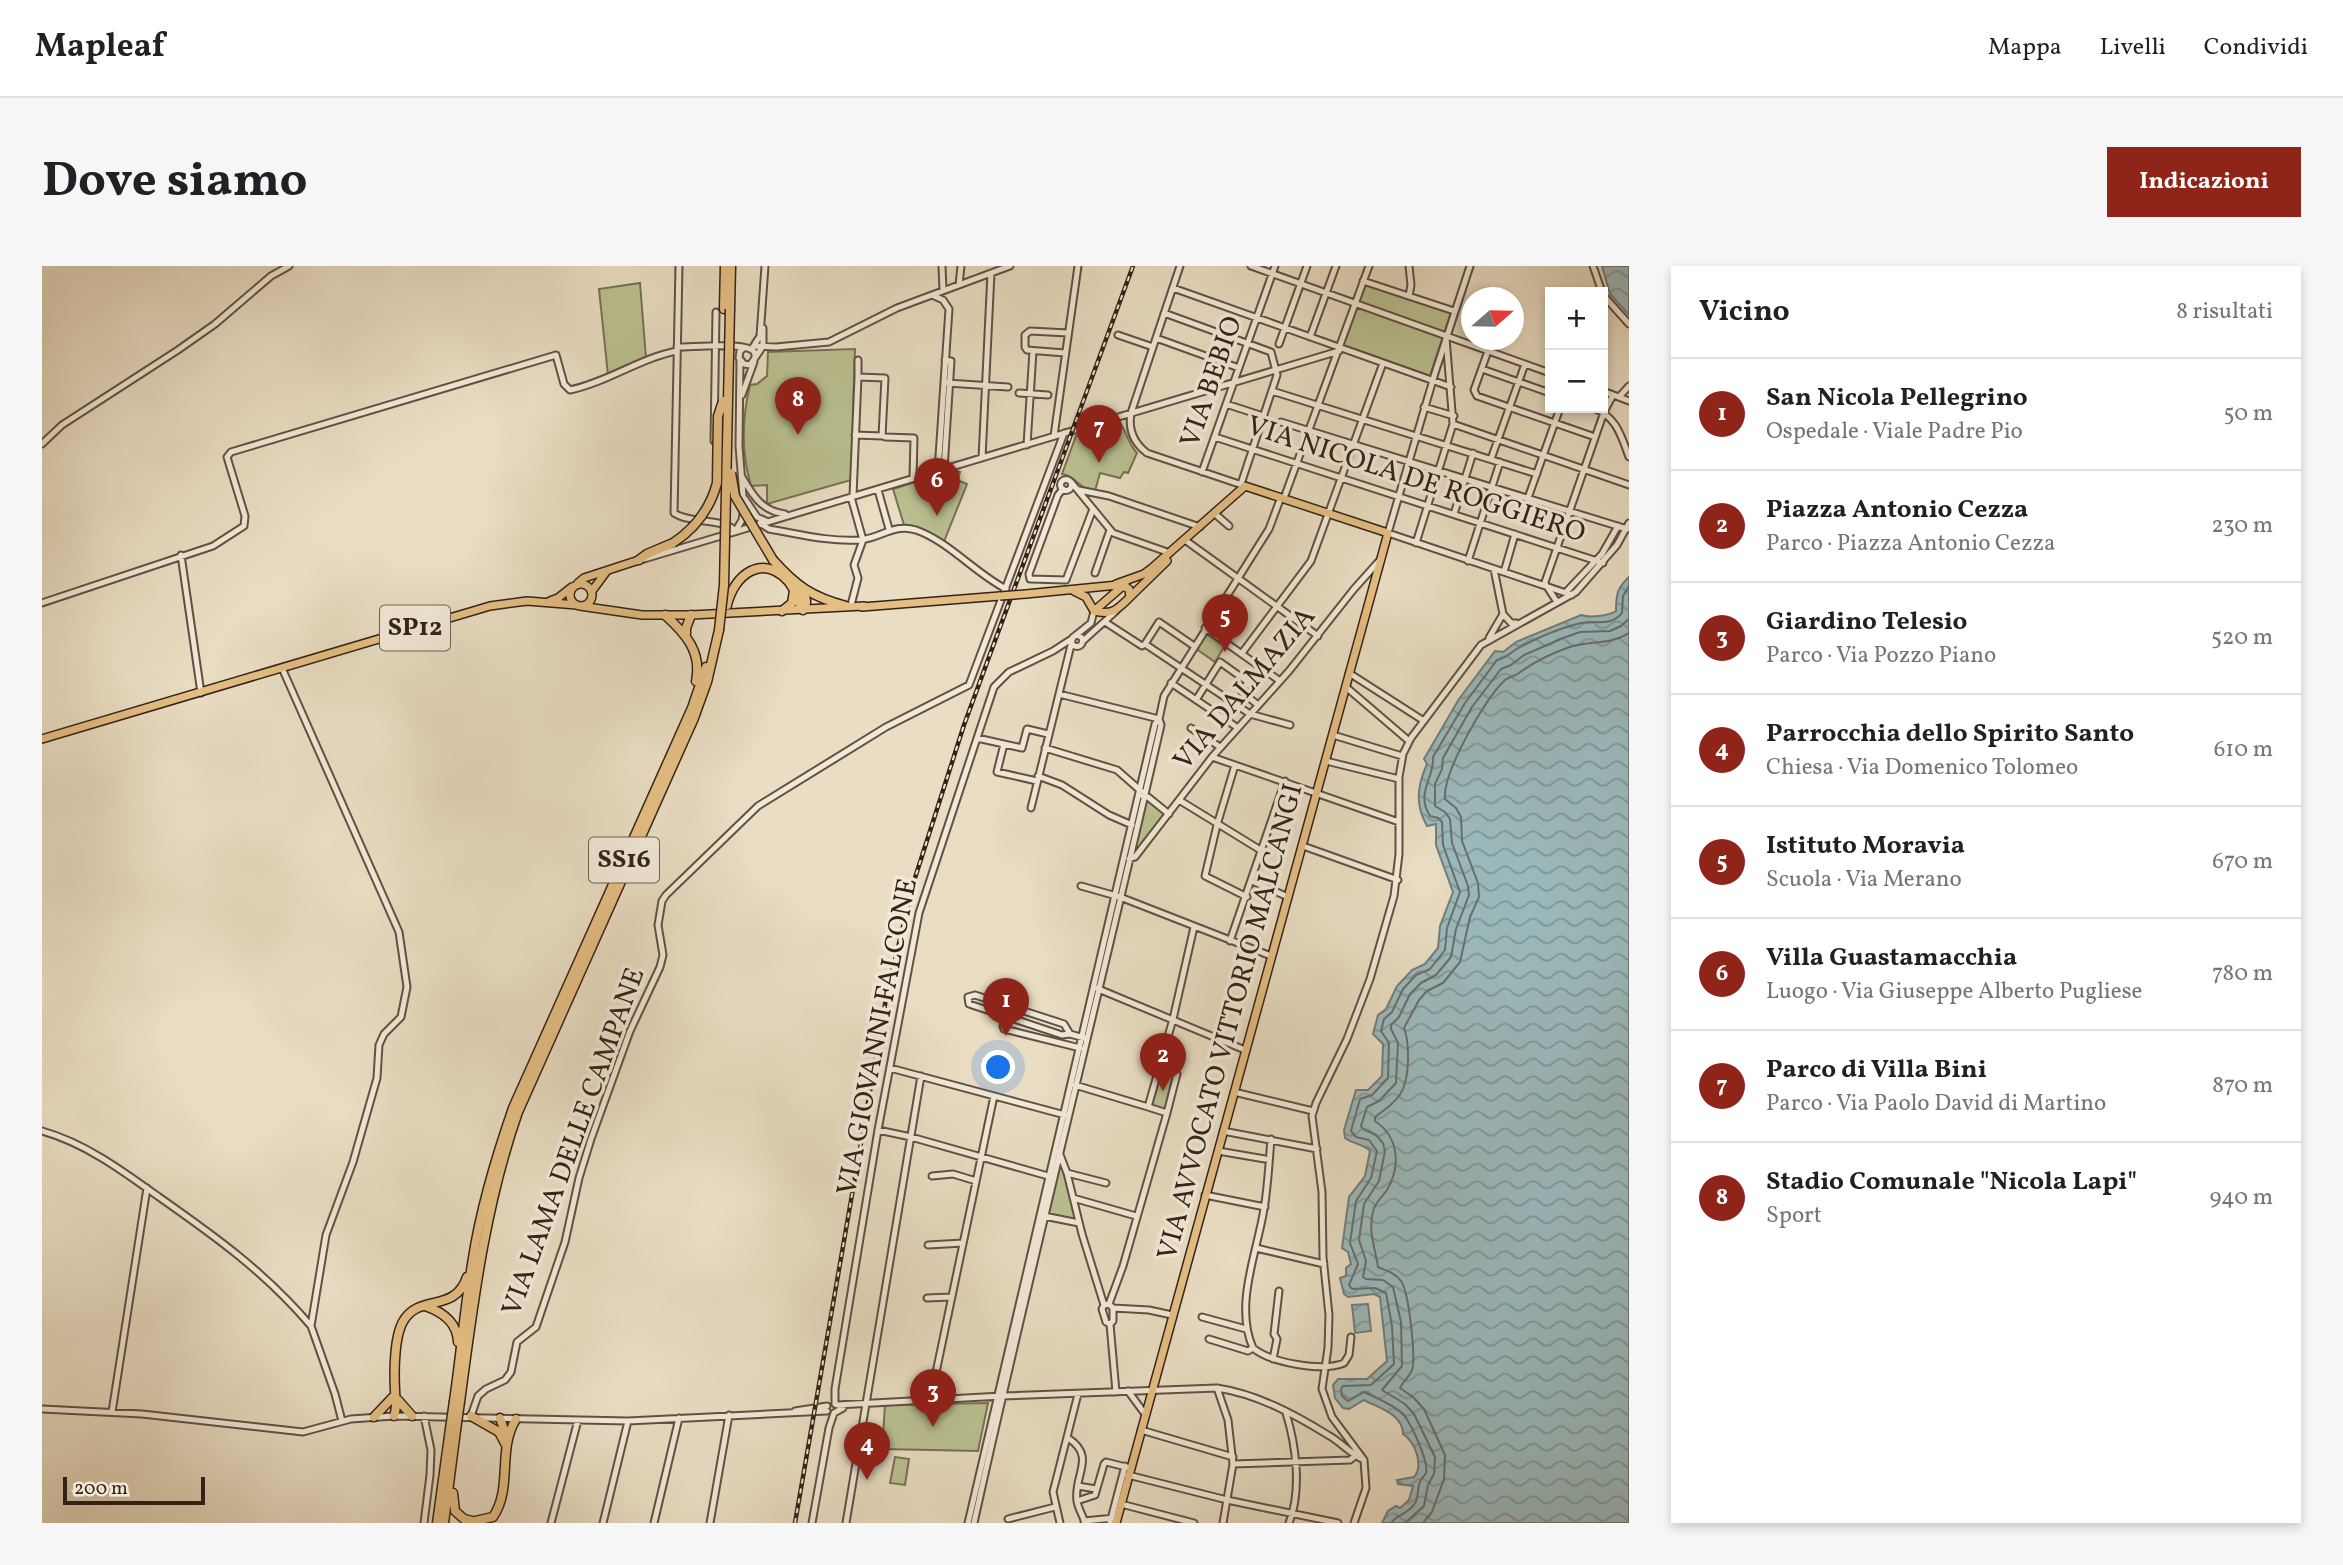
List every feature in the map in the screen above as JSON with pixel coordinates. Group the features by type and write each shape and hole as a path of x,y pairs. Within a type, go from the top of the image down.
{"highway":[{"name":"SS16","path":"718,632 724,266"},
{"name":"SS16","path":"437,1523 481,1251 503,1153 518,1112 694,718 707,682 718,632 724,585 723,310 731,266"},
{"name":"SS16","path":"723,310 731,482 740,507 773,560 797,588"},
{"name":"SS16","path":"639,561 646,554 673,543 694,528 715,493 718,416 723,401"},
{"name":"SS16","path":"394,1416 391,1406 395,1395 398,1335 402,1322 409,1313 447,1300 463,1288 489,1182 513,1108 692,708 730,592 743,575 758,568 778,572 797,588 848,606"},
{"path":"797,588 806,599 807,606 803,610"},
{"path":"782,611 792,603 797,588"},
{"name":"SS16","path":"665,615 686,634 697,659 698,672 673,751"},
{"path":"686,634 691,615"},
{"name":"SS16","path":"457,1402 459,1364 475,1244"},
{"name":"SS16","path":"425,1306 446,1315 454,1325 458,1335 459,1364"},
{"path":"374,1417 395,1395 404,1410 412,1416"},
{"path":"471,1416 499,1432 507,1442"},
{"name":"SS16","path":"499,1418 507,1442"},
{"path":"499,1418 499,1432"},
{"name":"SS16","path":"453,1429 457,1455 453,1505 458,1515 469,1522 483,1521 493,1517 500,1507 507,1442 516,1419"},
{"name":"SS16","path":"444,1523 455,1443"}],"main road":[{"path":"1094,611 1114,612 1243,485 1388,533"},
{"name":"VIA AVVOCATO VITTORIO MALCANGI","path":"1113,1520 1121,1504 1128,1470 1388,533"},
{"path":"639,561 584,578 574,586 570,597 579,606 642,615 691,615 864,606 1003,592 1026,594 1122,584 1144,574 1178,547"},
{"path":"579,606 590,601 596,584 609,569"},
{"path":"574,586 585,584 600,605 610,609"},
{"path":"1122,584 1129,589 1130,597"},
{"path":"1094,611 1122,584"},
{"name":"SP12","path":"549,601 574,586"},
{"path":"1073,590 1086,597 1094,611"},
{"name":"SP12","path":"42,739 490,606 508,602 549,601 579,606"},
{"path":"1105,603 1107,610 1114,612"},
{"path":"821,609 864,606"}],"street":[{"path":"42,444 62,425 215,324 271,276 289,266"},
{"path":"678,266 674,513 695,521 729,525 735,531"},
{"path":"735,531 742,520 739,358 760,336 765,266"},
{"path":"942,266 943,290"},
{"path":"958,285 961,266"},
{"path":"42,603 213,546 244,526 246,522 227,457 231,452 556,355 566,388 575,389 677,349 776,347 829,342 929,295 1010,266"},
{"path":"1054,436 1078,266"},
{"path":"1164,313 1271,352 1277,375 1243,485 1143,450 1131,432 1131,413 1164,313 1173,288 1180,266"},
{"path":"1251,266 1545,371"},
{"name":"VIA BEBIO","path":"1202,472 1275,266"},
{"path":"1279,344 1307,266"},
{"path":"1310,337 1336,266"},
{"path":"1042,1214 1048,1176 1084,1038 1142,794 1155,724 1159,719 1164,696 1271,524 1297,464 1369,266"},
{"path":"1409,266 1409,296"},
{"path":"1470,266 1432,380 1388,533 1569,594"},
{"path":"1593,266 1600,287"},
{"path":"982,458 991,273"},
{"path":"1363,281 1454,311"},
{"path":"1173,288 1451,387"},
{"path":"929,295 943,300 949,309 941,470"},
{"path":"1608,301 1629,324"},
{"path":"740,402 756,357 763,346 762,314"},
{"path":"1065,353 1027,350 1025,335 1028,332 1068,333"},
{"path":"1118,335 1153,347"},
{"path":"1416,543 1453,424 1446,336"},
{"path":"1156,338 1239,368"},
{"path":"723,347 747,365 776,347"},
{"path":"695,521 711,491 723,347"},
{"path":"750,348 756,357"},
{"path":"639,561 1339,349"},
{"path":"1027,445 1034,351"},
{"path":"1488,351 1474,394 1595,437"},
{"path":"848,606 858,575 853,565 863,540 852,497 858,360"},
{"path":"1242,653 1311,561 1383,363"},
{"path":"1491,459 1525,364"},
{"path":"1482,369 1545,391"},
{"path":"855,435 882,436 885,378 858,377"},
{"path":"946,383 1008,387"},
{"path":"1608,407 1629,386"},
{"path":"1272,391 1537,474"},
{"path":"1019,393 1048,395"},
{"path":"1608,393 1629,401"},
{"path":"1226,404 1263,416"},
{"path":"1424,407 1454,416"},
{"path":"1528,498 1558,413"},
{"path":"1545,585 1604,413"},
{"path":"1605,413 1613,422 1629,457"},
{"path":"1281,422 1569,512 1618,526 1628,526"},
{"path":"1453,424 1629,485"},
{"path":"742,494 748,507 769,529 863,540 889,529 902,527 918,531 1003,592 1064,433"},
{"name":"VIA NICOLA DE ROGGIERO","path":"1215,436 1603,563"},
{"path":"886,437 914,438 913,478"},
{"path":"1454,514 1473,453"},
{"path":"1468,561 1500,462"},
{"path":"740,475 753,497 762,506 787,515"},
{"path":"1065,490 1062,481 1067,479 1115,534 1170,553"},
{"path":"1071,482 1071,488 1058,495 1029,578 1066,580 1093,509"},
{"path":"878,490 889,529"},
{"path":"1065,490 1109,496 1200,527"},
{"path":"762,506 763,522"},
{"path":"1214,513 1229,526"},
{"path":"1569,594 1611,541 1618,526"},
{"path":"1354,1523 1366,1488 1364,1460 1332,1418 1322,1389 1328,1348 1329,1315 1322,1192 1313,1111 1347,1039 1370,979 1398,880 1399,779 1402,756 1409,741 1480,645 1569,594 1603,563 1628,526"},
{"path":"1095,573 1110,530"},
{"path":"1504,572 1515,534"},
{"path":"1185,540 1318,636"},
{"path":"181,555 201,692"},
{"name":"VIA DALMAZIA","path":"1127,859 1135,858 1220,747 1280,681 1381,559"},
{"path":"1494,569 1503,614 1511,623 1521,622"},
{"path":"1545,585 1557,603"},
{"name":"VIA LAMA DELLE CAMPANE","path":"471,1416 478,1396 505,1380 511,1372 517,1342 536,1327 565,1242 591,1139 630,1031 660,967 663,955 658,925 662,901 758,806 886,727 969,685 1003,592"},
{"path":"1031,808 1069,657 1075,642 1089,626 1094,611"},
{"path":"1075,642 1105,622 1114,612"},
{"path":"1488,639 1503,614"},
{"path":"1105,622 1142,646 1145,644 1250,714 1290,725"},
{"path":"1145,644 1159,622 1194,646"},
{"path":"1205,628 1280,681"},
{"name":"VIA GIOVANNI FALCONE","path":"812,1523 878,1130 919,913 994,687 1009,672 1075,642"},
{"path":"1196,700 1220,662 1248,682 1242,692 1258,705"},
{"path":"282,668 399,932 407,987 401,1017 384,1034 379,1045 377,1079 353,1162 326,1235 311,1326"},
{"path":"1349,673 1424,721"},
{"path":"1171,683 1238,728"},
{"path":"1346,687 1409,741"},
{"path":"1059,694 1159,719"},
{"path":"1191,728 1220,747"},
{"path":"977,738 1023,748 1027,729 1048,734"},
{"path":"1332,735 1402,756"},
{"path":"1004,744 997,772 1038,778 1062,785 1109,816 1132,825"},
{"path":"1045,748 1117,770 1142,794 1169,814"},
{"path":"1212,757 1399,822"},
{"path":"1326,761 1399,779"},
{"path":"1235,765 1205,876 1247,897"},
{"path":"1230,941 1285,781"},
{"path":"1127,859 1132,825 1142,794"},
{"path":"1180,800 1262,851"},
{"path":"1303,846 1398,880"},
{"path":"1252,881 1288,897"},
{"path":"1081,886 1118,896 1270,956"},
{"path":"1148,1107 1173,1019 1194,927"},
{"path":"1096,988 1245,1050"},
{"path":"1070,1034 1066,1025 975,995 968,997 969,1004 1062,1035 1084,1038"},
{"path":"1009,1006 1004,1029 1081,1049"},
{"path":"1045,1039 1049,1019"},
{"path":"968,1523 1059,1152 1065,1115 1075,1085 1081,1049"},
{"path":"890,1068 1065,1115"},
{"path":"1109,1306 1177,1074 1159,1069"},
{"path":"846,1523 920,1076"},
{"path":"1075,1085 1167,1113"},
{"path":"1234,1092 1313,1111"},
{"path":"930,1401 994,1096"},
{"path":"878,1130 1048,1176"},
{"path":"42,1131 66,1138 147,1188 246,1260 287,1298 311,1326 342,1421"},
{"path":"1223,1131 1318,1149"},
{"path":"1271,1139 1265,1207 1247,1296 1246,1329 1253,1348 1273,1359 1325,1368 1344,1363 1349,1355 1351,1336"},
{"path":"1218,1151 1265,1159"},
{"path":"1059,1152 1068,1173 1079,1223 1114,1321 1110,1324"},
{"path":"1068,1173 1106,1184"},
{"path":"932,1176 953,1174 976,1181"},
{"path":"112,1412 147,1188"},
{"path":"1205,1195 1265,1207"},
{"path":"1073,1198 1136,1216"},
{"path":"1042,1214 1079,1223"},
{"path":"928,1245 963,1243"},
{"path":"1256,1248 1324,1264"},
{"path":"1273,1359 1277,1339 1274,1334 1279,1291"},
{"path":"927,1298 951,1297"},
{"path":"1116,1392 1110,1324 1106,1322 1102,1309 1109,1306 1172,1315"},
{"path":"1202,1317 1246,1329"},
{"path":"1209,1339 1248,1351 1253,1348"},
{"path":"42,1409 112,1412 312,1432 342,1421 394,1416 628,1421 999,1396 1217,1388 1240,1391 1286,1413 1330,1436 1364,1460"},
{"path":"1217,1388 1228,1420 1233,1457 1223,1523"},
{"path":"1128,1391 1145,1414"},
{"path":"1060,1523 1052,1492 1078,1394"},
{"path":"974,1523 999,1396"},
{"path":"1286,1413 1294,1436 1296,1461 1293,1513 1289,1523"},
{"path":"710,1523 729,1415"},
{"path":"424,1416 431,1450 424,1523"},
{"path":"654,1523 680,1418"},
{"path":"551,1523 578,1420"},
{"path":"603,1523 628,1421"},
{"path":"1140,1430 1233,1457"},
{"path":"1068,1438 1079,1447 1083,1456 1077,1501 1084,1522 1113,1520"},
{"path":"1233,1464 1350,1460 1355,1456"},
{"path":"1077,1501 1095,1495 1106,1462 1227,1500 1338,1523"},
{"name":"VIA AVVOCATO VITTORIO MALCANGI","path":"1113,1520 1128,1470"},
{"path":"1078,1486 1097,1489"},
{"path":"1121,1504 1194,1523"},
{"path":"1009,1519 1055,1507"}],"green space":[{"path":"640,283 646,358 608,375 599,289"},
{"path":"1366,284 1451,312 1430,376 1343,345"},
{"path":"855,349 851,480 767,504 767,485 751,486 744,435 750,385 757,384 767,376 768,352"},
{"path":"1119,422 1137,453 1128,473 1124,472 1120,478 1100,473 1095,491 1062,474 1076,436 1105,426 1108,429"},
{"path":"955,470 960,472 957,480 967,484 943,544 918,529 904,525 893,489"},
{"path":"1222,606 1234,614 1219,638 1226,644 1215,662 1195,648"},
{"path":"1146,799 1166,814 1132,856"},
{"path":"1161,1072 1174,1076 1165,1109 1152,1106"},
{"path":"1059,1156 1062,1159 1077,1221 1046,1215"},
{"path":"988,1403 978,1451 882,1449 885,1405"},
{"path":"895,1457 909,1459 905,1485 890,1483"}],"water":[{"path":"1602,266 1629,266 1629,315 1610,294"},
{"path":"1629,577 1629,1523 1382,1523 1388,1511 1396,1506 1400,1508 1409,1500 1413,1486 1398,1484 1397,1480 1414,1477 1418,1460 1414,1448 1395,1417 1364,1400 1349,1409 1343,1408 1335,1398 1333,1385 1338,1379 1367,1379 1387,1361 1380,1297 1374,1294 1348,1297 1344,1294 1340,1278 1346,1276 1346,1268 1351,1264 1348,1252 1342,1248 1349,1197 1365,1176 1370,1151 1345,1138 1344,1130 1356,1090 1368,1090 1382,1076 1383,1044 1373,1034 1378,1015 1386,1009 1397,986 1412,970 1425,964 1438,948 1440,926 1453,892 1436,845 1436,824 1427,826 1419,803 1419,788 1427,764 1424,759 1459,699 1495,651 1503,652 1516,642 1581,615 1599,616 1616,611 1618,592"},
{"path":"1368,1304 1371,1331 1355,1333 1352,1305"}],"railway":[{"path":"795,1523 887,993 914,881 964,725 1133,266"}],"place":[{"name":"Stadio Comunale \"Nicola Lapi\"","path":"798,435"},
{"name":"Parco di Villa Bini","path":"1099,463"},
{"name":"Villa Guastamacchia","path":"937,516"},
{"name":"Istituto Moravia","path":"1225,652"},
{"name":"San Nicola Pellegrino","path":"1006,1036"},
{"name":"Piazza Antonio Cezza","path":"1163,1091"},
{"name":"Giardino Telesio","path":"933,1427"},
{"name":"Parrocchia dello Spirito Santo","path":"867,1480"}]}
